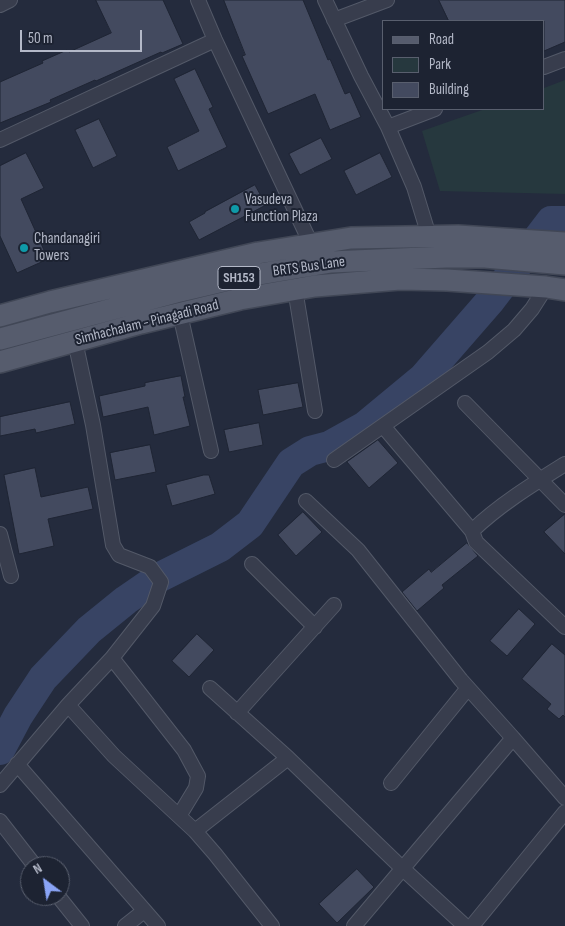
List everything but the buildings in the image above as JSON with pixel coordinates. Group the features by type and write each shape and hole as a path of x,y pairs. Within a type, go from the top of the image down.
{"main road":[{"path":"0,316 50,302 249,255 351,238 458,236 520,239 564,257"},
{"name":"BRTS Bus Lane","path":"0,339 236,278 331,262 437,257 564,257"},
{"name":"Simhachalam - Pinagadi Road","path":"0,362 240,299 315,286 400,279 447,280 555,288"}],"street":[{"path":"0,5 10,0"},
{"path":"198,0 311,244"},
{"path":"325,0 388,127 414,187 429,236"},
{"path":"334,20 387,0"},
{"path":"0,140 215,40"},
{"path":"545,67 565,59"},
{"path":"388,127 432,110"},
{"path":"334,460 488,352 514,330 532,309 555,288"},
{"path":"295,290 315,412"},
{"path":"180,314 211,451"},
{"path":"0,785 68,705 112,658 153,606 161,582 150,567 119,554 113,545 93,425 75,341"},
{"path":"465,403 565,505"},
{"path":"383,426 472,531 476,542 565,627"},
{"path":"472,531 482,520 565,464"},
{"path":"306,501 358,550 468,688 565,798"},
{"path":"0,534 11,576"},
{"path":"252,564 315,627"},
{"path":"237,713 334,606"},
{"path":"112,658 184,750 196,770 198,776 196,788 179,816"},
{"path":"210,688 288,758 465,926"},
{"path":"391,783 468,688"},
{"path":"68,705 114,756 195,832 215,854 272,926"},
{"path":"354,926 513,738"},
{"path":"195,832 288,758"},
{"path":"17,764 158,926"},
{"path":"472,926 565,812"},
{"path":"0,821 27,856"},
{"path":"66,906 82,926"},
{"path":"125,926 144,911"}],"green space":[{"path":"565,80 565,194 440,191 422,131 482,110 545,110 545,88"}],"waterway":[{"path":"0,750 18,716 43,678 89,630 126,600 158,578 220,547 250,524 291,463 310,451 329,446 365,426 423,378 490,301 551,221 565,221"}],"place":[{"name":"Vasudeva Function Plaza","path":"235,209"},
{"name":"Chandanagiri Towers","path":"24,248"}]}
